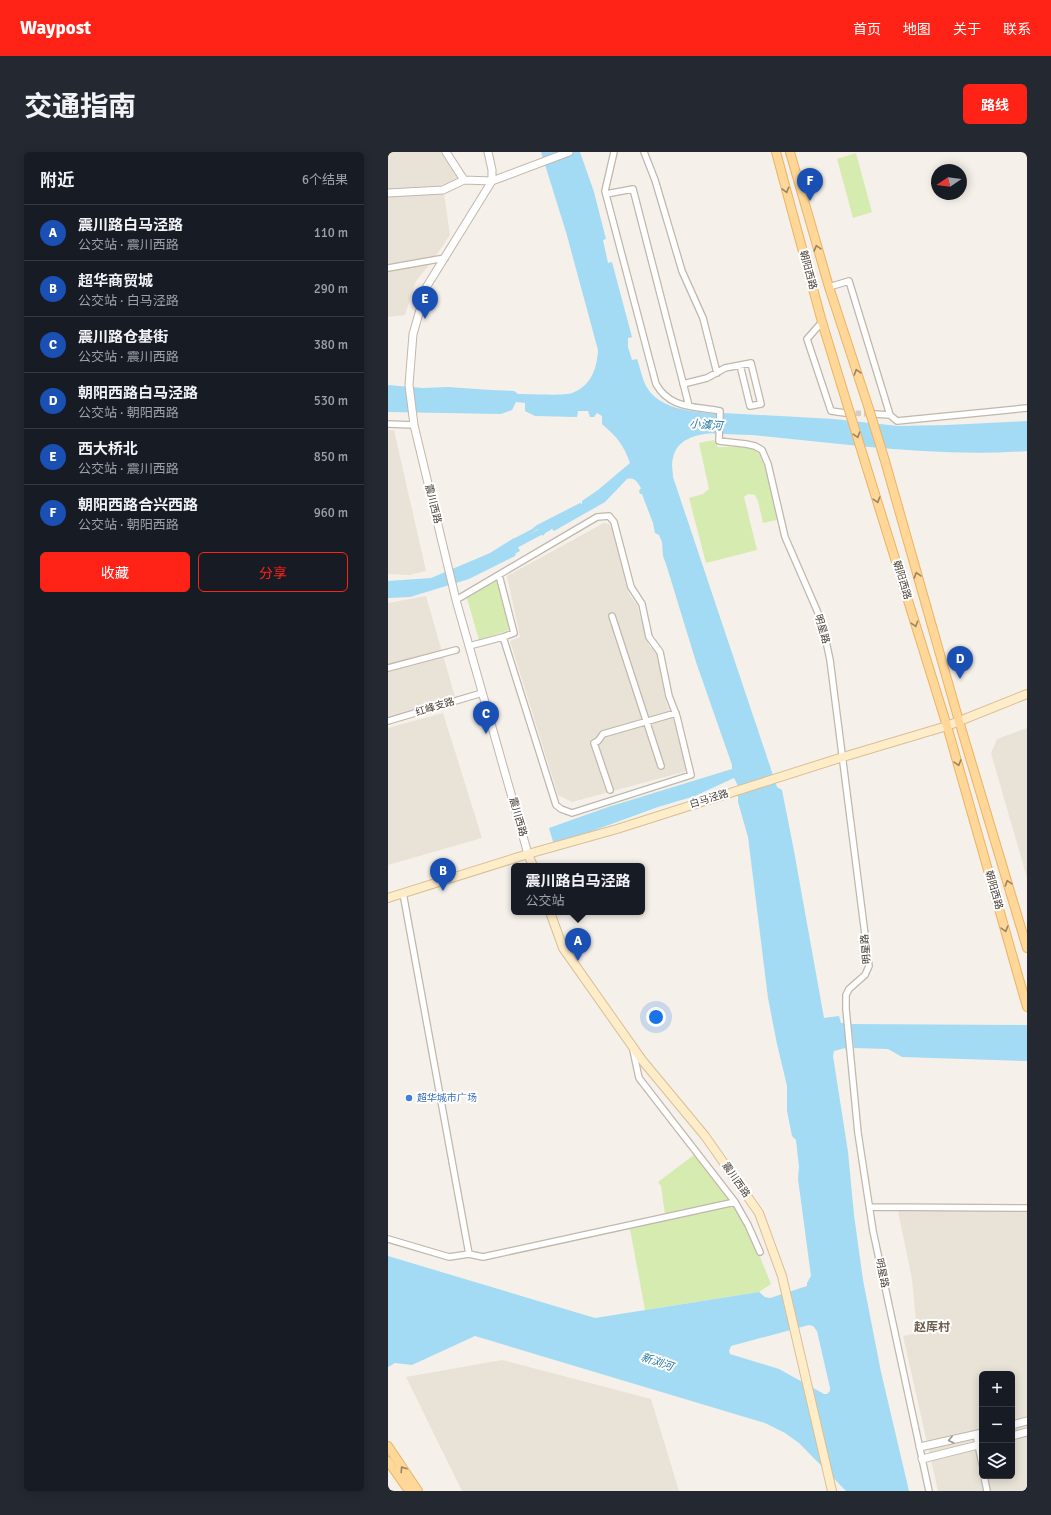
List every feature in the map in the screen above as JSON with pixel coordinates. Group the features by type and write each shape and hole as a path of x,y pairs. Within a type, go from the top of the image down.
{"main road":[{"name":"朝阳西路","path":"776,152 846,410 865,462 947,726 1027,1007"},
{"name":"朝阳西路","path":"790,152 829,287 872,411 959,721 1027,948"},
{"name":"白马泾路","path":"388,898 528,854 617,829 843,757 947,726 1027,694"},
{"name":"震川西路","path":"528,854 532,863"},
{"name":"震川西路","path":"551,915 563,948 633,1046 705,1136 759,1213 782,1276 832,1491"},
{"path":"388,1446 418,1491"},
{"path":"388,1461 409,1491"}],"street":[{"path":"446,152 464,180"},
{"path":"488,152 492,170 492,181"},
{"path":"388,193 443,190 464,180 492,181 569,152"},
{"path":"606,194 633,189 689,406 675,403 666,398 656,384 605,192 614,152"},
{"path":"644,152 655,180 682,271 703,318 717,373"},
{"name":"震川西路","path":"492,181 427,286 413,334 409,385 414,425 452,586 528,854"},
{"path":"388,268 445,258"},
{"path":"829,287 849,281 890,415"},
{"path":"822,322 807,339 831,411 846,410"},
{"path":"683,384 707,378 725,368 740,365 751,363 761,404 750,406 740,365"},
{"name":"明星路","path":"689,406 720,411 719,441 755,446 762,450 768,464 785,537 822,622 830,660 870,966 865,975 849,988 846,995 846,1009 858,1133 873,1231 929,1491"},
{"path":"872,411 890,415 897,421 1027,408"},
{"path":"388,424 414,425"},
{"path":"456,600 597,517 609,516 614,522 631,587 642,604 649,638 660,652 669,696 676,713 691,775 572,813 561,809 556,805 503,637"},
{"path":"469,646 514,634 498,575"},
{"path":"612,616 661,766"},
{"path":"388,668 456,650"},
{"name":"红峰支路","path":"388,721 482,692"},
{"path":"610,790 594,743 598,741 603,734 676,713"},
{"path":"403,893 469,1254"},
{"path":"633,1046 639,1078 735,1202 748,1225 760,1252"},
{"path":"388,1239 449,1257 469,1254 483,1257 735,1202"},
{"path":"870,1208 1027,1208"},
{"path":"1015,1424 1027,1421"},
{"path":"1015,1435 1027,1432"},
{"path":"920,1448 979,1433"},
{"path":"922,1459 979,1444"},
{"path":"985,1479 987,1491"}],"shaded area":[{"path":"388,152 442,152 460,178 443,188 388,191"},
{"path":"444,193 450,235 416,281 405,315 388,317 388,195"},
{"path":"388,430 394,430 426,571 409,575 388,574"},
{"path":"604,523 609,524 612,528 629,594 637,605 649,646 656,651 666,702 674,722 687,771 572,802 558,795 510,641 520,637 507,576"},
{"path":"426,596 455,697 388,716 388,603"},
{"path":"443,713 482,838 388,865 388,728"},
{"path":"1027,728 1027,878 991,753 997,739"},
{"path":"1027,1210 1027,1491 938,1491 903,1336 917,1333 912,1279 898,1211"},
{"path":"502,1360 651,1399 679,1491 462,1491 406,1377"}],"green space":[{"path":"856,153 872,212 853,218 837,159"},
{"path":"714,440 718,447 744,447 757,452 764,464 777,520 763,523 758,501 755,495 748,494 744,497 757,550 706,563 689,498 703,494 709,489 699,443"},
{"path":"496,580 499,586 509,630 479,640 467,598"},
{"path":"695,1154 731,1200 665,1215 661,1186 658,1182"},
{"path":"734,1205 758,1252 771,1284 759,1292 645,1310 630,1229"}],"water":[{"path":"541,152 580,152 594,192 606,239 603,240 608,263 612,262 632,337 628,338 628,347 632,360 637,359 646,386 652,394 668,405 687,410 716,414 715,434 699,435 688,439 678,446 672,460 673,477 777,787 782,790 824,1018 839,1016 841,1023 844,1021 847,1054 845,1048 834,1051 833,1056 848,1152 854,1215 863,1280 881,1372 909,1491 846,1491 799,1443 785,1433 765,1423 475,1336 412,1365 395,1363 388,1367 388,1256 595,1318 759,1292 765,1297 770,1298 807,1286 811,1276 798,1179 799,1167 796,1140 792,1136 787,1111 787,1086 768,998 748,837 738,802 738,786 734,778 695,796 658,807 554,845 549,828 608,807 732,769 732,765 696,662 663,556 662,542 659,535 655,533 653,523 642,494 640,494 639,491 641,488 634,479 627,479 605,502 554,531 552,529 546,532 543,536 538,529 516,543 520,551 516,553 515,556 469,579 410,597 388,598 388,581 431,578 490,553 537,525 580,503 582,504 582,501 598,490 630,463 619,441 602,424 602,416 597,413 594,417 590,417 588,411 578,411 577,417 535,416 525,411 525,403 516,402 512,410 501,414 388,412 388,385 423,388 448,387 514,391 518,394 546,395 568,394 579,390 584,386 592,376 598,350 566,232","holes":["809,1325 813,1326 817,1331 830,1388 830,1391 827,1394 824,1394 779,1369 730,1354 729,1351 731,1346"]},
{"path":"723,413 834,419 898,426 1027,421 1027,451 958,453 889,449 751,435 723,434"},
{"path":"851,1024 1027,1025 1027,1061 902,1057 888,1049 854,1048"}],"waterway":[{"path":"510,548 548,528"}],"tunnel":[{"path":"847,413 873,414"}],"place":[{"name":"朝阳西路合兴西路","path":"810,201"},
{"name":"西大桥北","path":"425,319"},
{"name":"朝阳西路白马泾路","path":"960,679"},
{"name":"震川路仓基街","path":"486,734"},
{"name":"超华商贸城","path":"443,891"},
{"name":"震川路白马泾路","path":"578,961"},
{"name":"超华城市广场","path":"409,1098"}],"district":[{"name":"赵厍村","path":"932,1327"}],"water label":[{"name":"小澞河","path":"706,425"},
{"name":"新浏河","path":"657,1362"}]}
